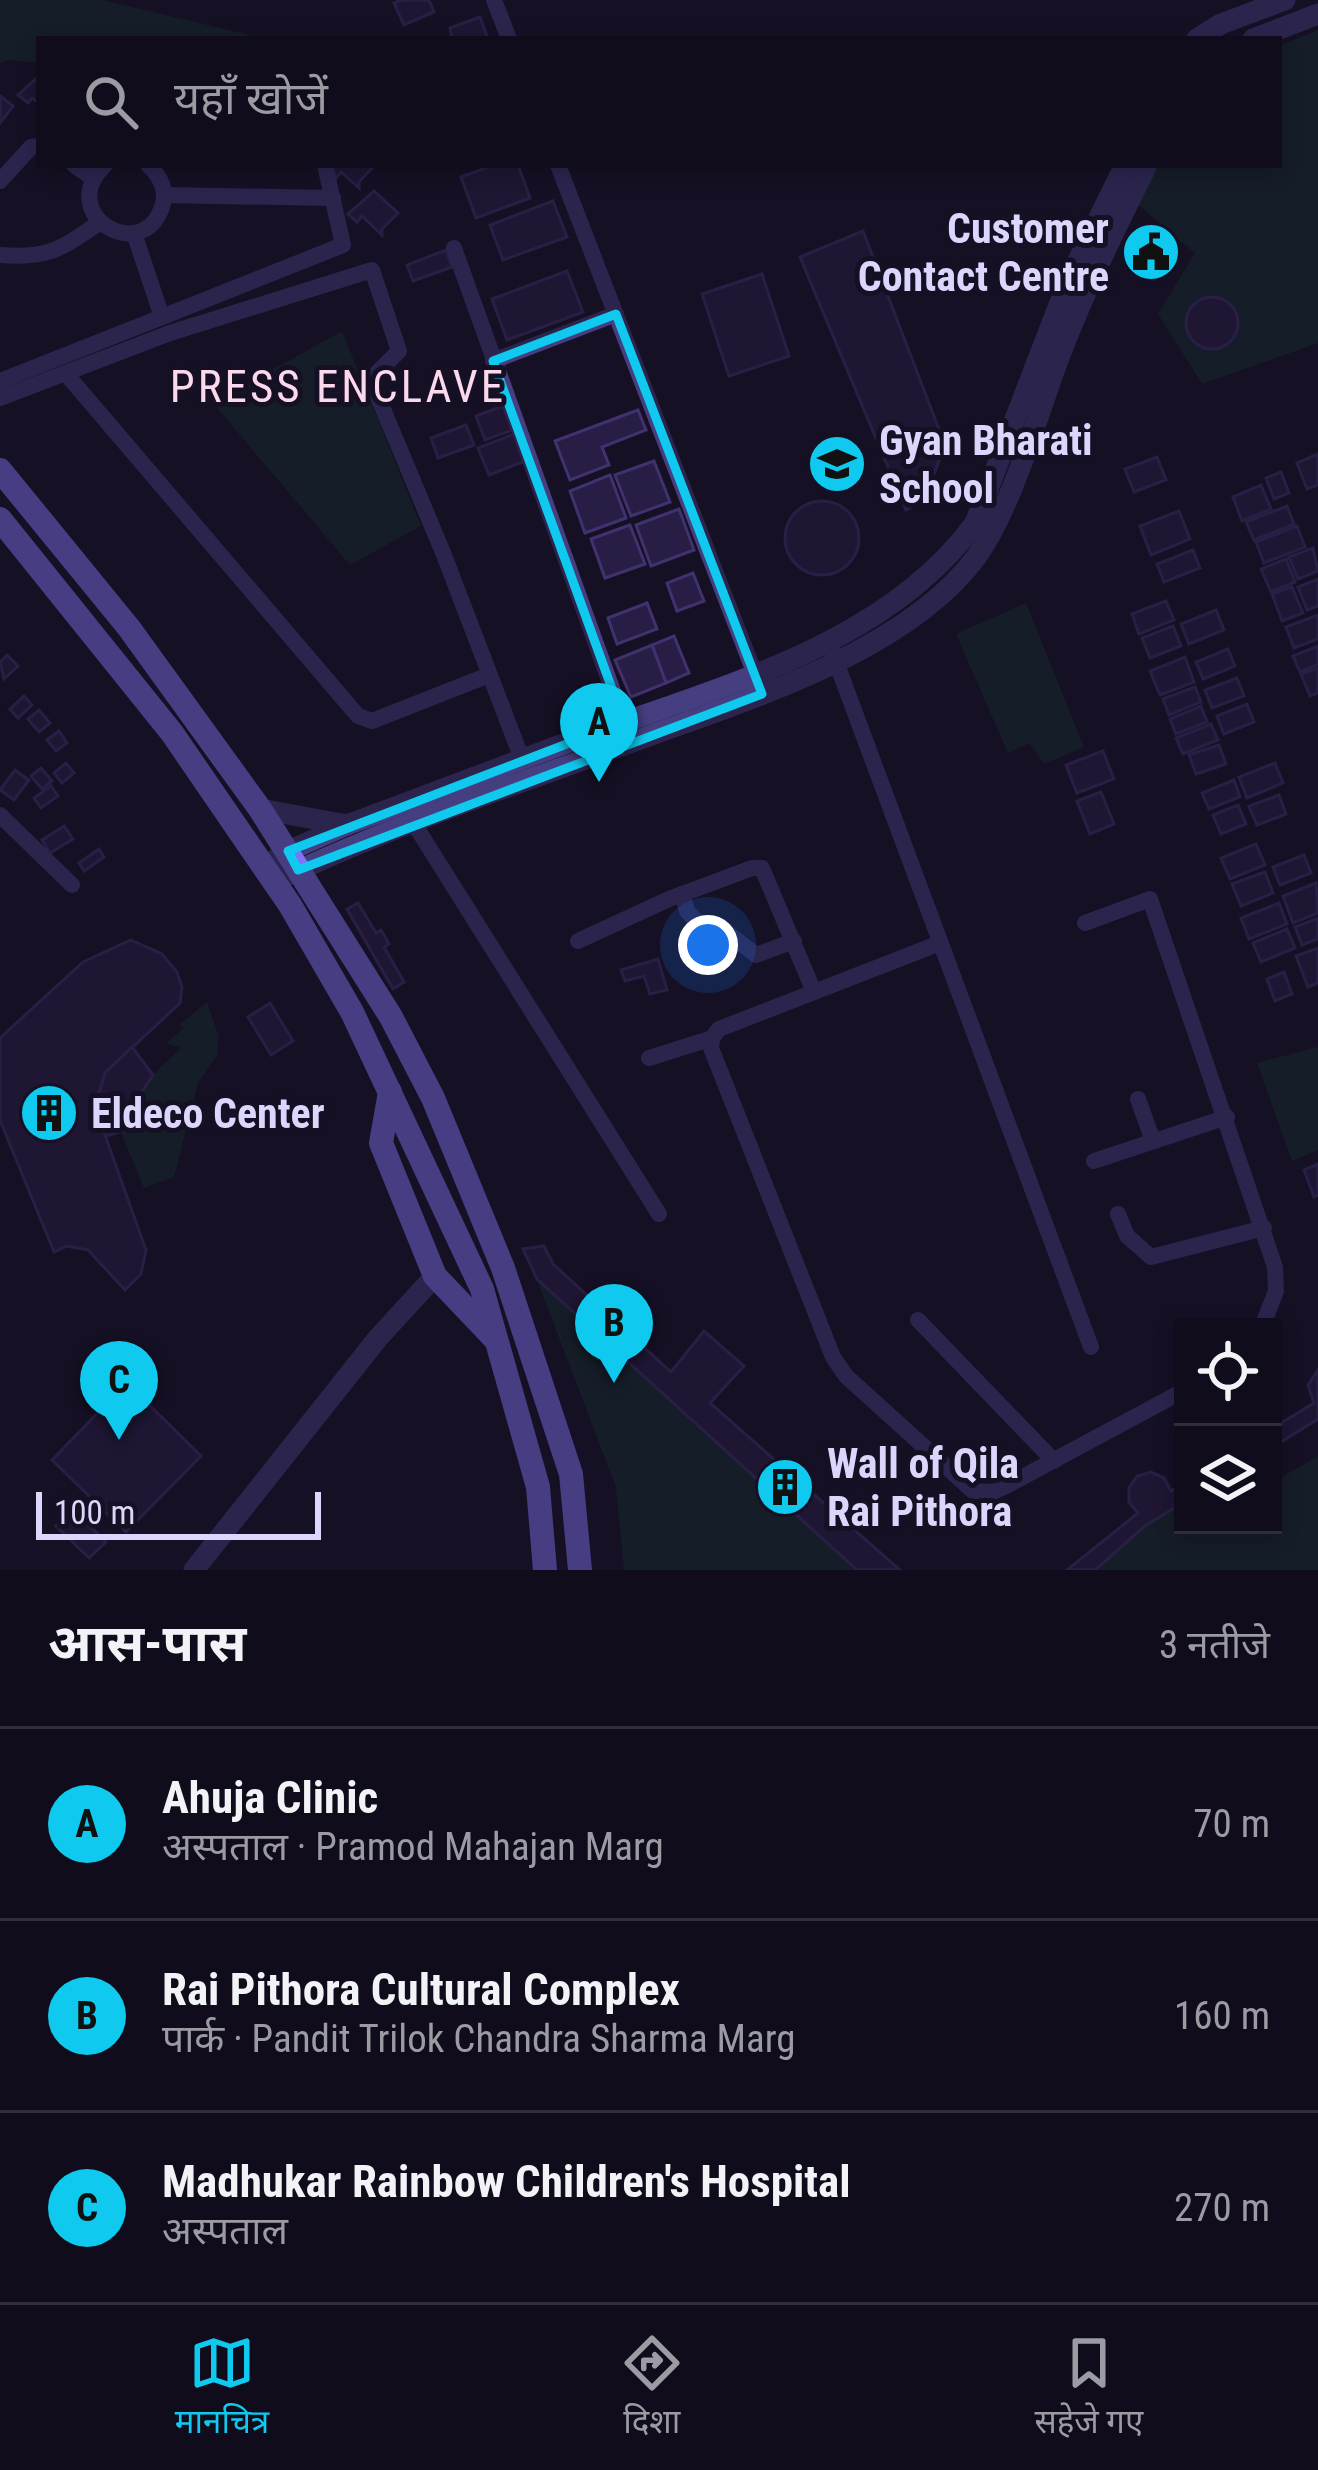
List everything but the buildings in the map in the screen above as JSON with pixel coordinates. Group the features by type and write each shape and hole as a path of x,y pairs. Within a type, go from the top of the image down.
{"main road":[{"path":"0,470 129,628 260,808 391,1017 433,1098 503,1268 572,1474 580,1570"},
{"path":"0,519 172,733 269,874 352,1012 482,1289 538,1487 545,1570"},
{"path":"389,1092 381,1143 435,1276 496,1340"}],"street":[{"path":"494,0 508,36"},
{"path":"1201,36 1285,0"},
{"path":"1261,36 1318,14"},
{"path":"0,181 36,146"},
{"path":"99,172 89,200 100,222 122,233 134,233 155,221 164,195 151,168"},
{"path":"0,380 343,244 326,168"},
{"path":"559,168 759,685"},
{"path":"866,634 933,574 975,524 1069,279 1124,168"},
{"path":"293,861 413,822 759,685 934,601 991,535 1084,289 1145,168"},
{"path":"164,195 333,198"},
{"path":"0,255 31,258 56,253 100,222"},
{"path":"134,233 162,317"},
{"path":"454,248 624,722"},
{"path":"0,398 170,333 372,270 399,347 398,354 374,376 373,385 522,759"},
{"path":"493,361 616,314"},
{"path":"67,375 358,716 372,721 489,675"},
{"path":"831,649 1091,1347"},
{"path":"269,874 347,825 624,722 759,685"},
{"path":"260,808 347,825"},
{"path":"0,815 72,885"},
{"path":"413,822 659,1214"},
{"path":"578,940 682,895 762,868 814,992"},
{"path":"682,895 687,911 700,925 716,924 756,956 794,941"},
{"path":"1085,923 1150,899 1275,1267 1276,1291 1266,1318"},
{"path":"940,944 719,1029 712,1038 711,1048 816,1316 846,1376 973,1491 992,1492 1174,1395"},
{"path":"649,1058 712,1038"},
{"path":"1138,1099 1153,1141"},
{"path":"1094,1161 1227,1117"},
{"path":"1118,1214 1126,1236 1151,1257 1264,1228"},
{"path":"194,1570 378,1338 435,1276"},
{"path":"918,1320 1054,1462"}],"highlighted area":[{"path":"616,314 762,694 298,870 288,851 624,722 493,361"}],"green space":[{"path":"0,0 102,0 254,36 36,36 36,63 0,63"},
{"path":"1318,30 1318,343 1202,384 1158,314 1195,253 1134,201 1151,168 1282,168 1282,45"},
{"path":"342,331 421,526 350,565 213,403"},
{"path":"1026,603 1084,747 1044,764 1030,743 1008,753 956,634"},
{"path":"207,1002 219,1037 217,1055 198,1083 174,1177 144,1188 121,1132 140,1126 144,1090 181,1048 166,1043"},
{"path":"1318,1047 1318,1150 1292,1161 1257,1063"},
{"path":"537,1279 857,1570 624,1570 616,1487"},
{"path":"1318,1456 1318,1570 1095,1570 1146,1525 1174,1508 1174,1534 1282,1534 1282,1477"}],"place":[{"name":"Customer Contact Centre","path":"1151,252"},
{"name":"Gyan Bharati School","path":"837,464"},
{"name":"Ahuja Clinic","path":"599,782"},
{"name":"Eldeco Center","path":"49,1113"},
{"name":"Rai Pithora Cultural Complex","path":"614,1383"},
{"name":"Madhukar Rainbow Children's Hospital","path":"119,1440"},
{"name":"Wall of Qila Rai Pithora","path":"785,1487"}],"district":[{"name":"PRESS ENCLAVE","path":"338,386"}]}
